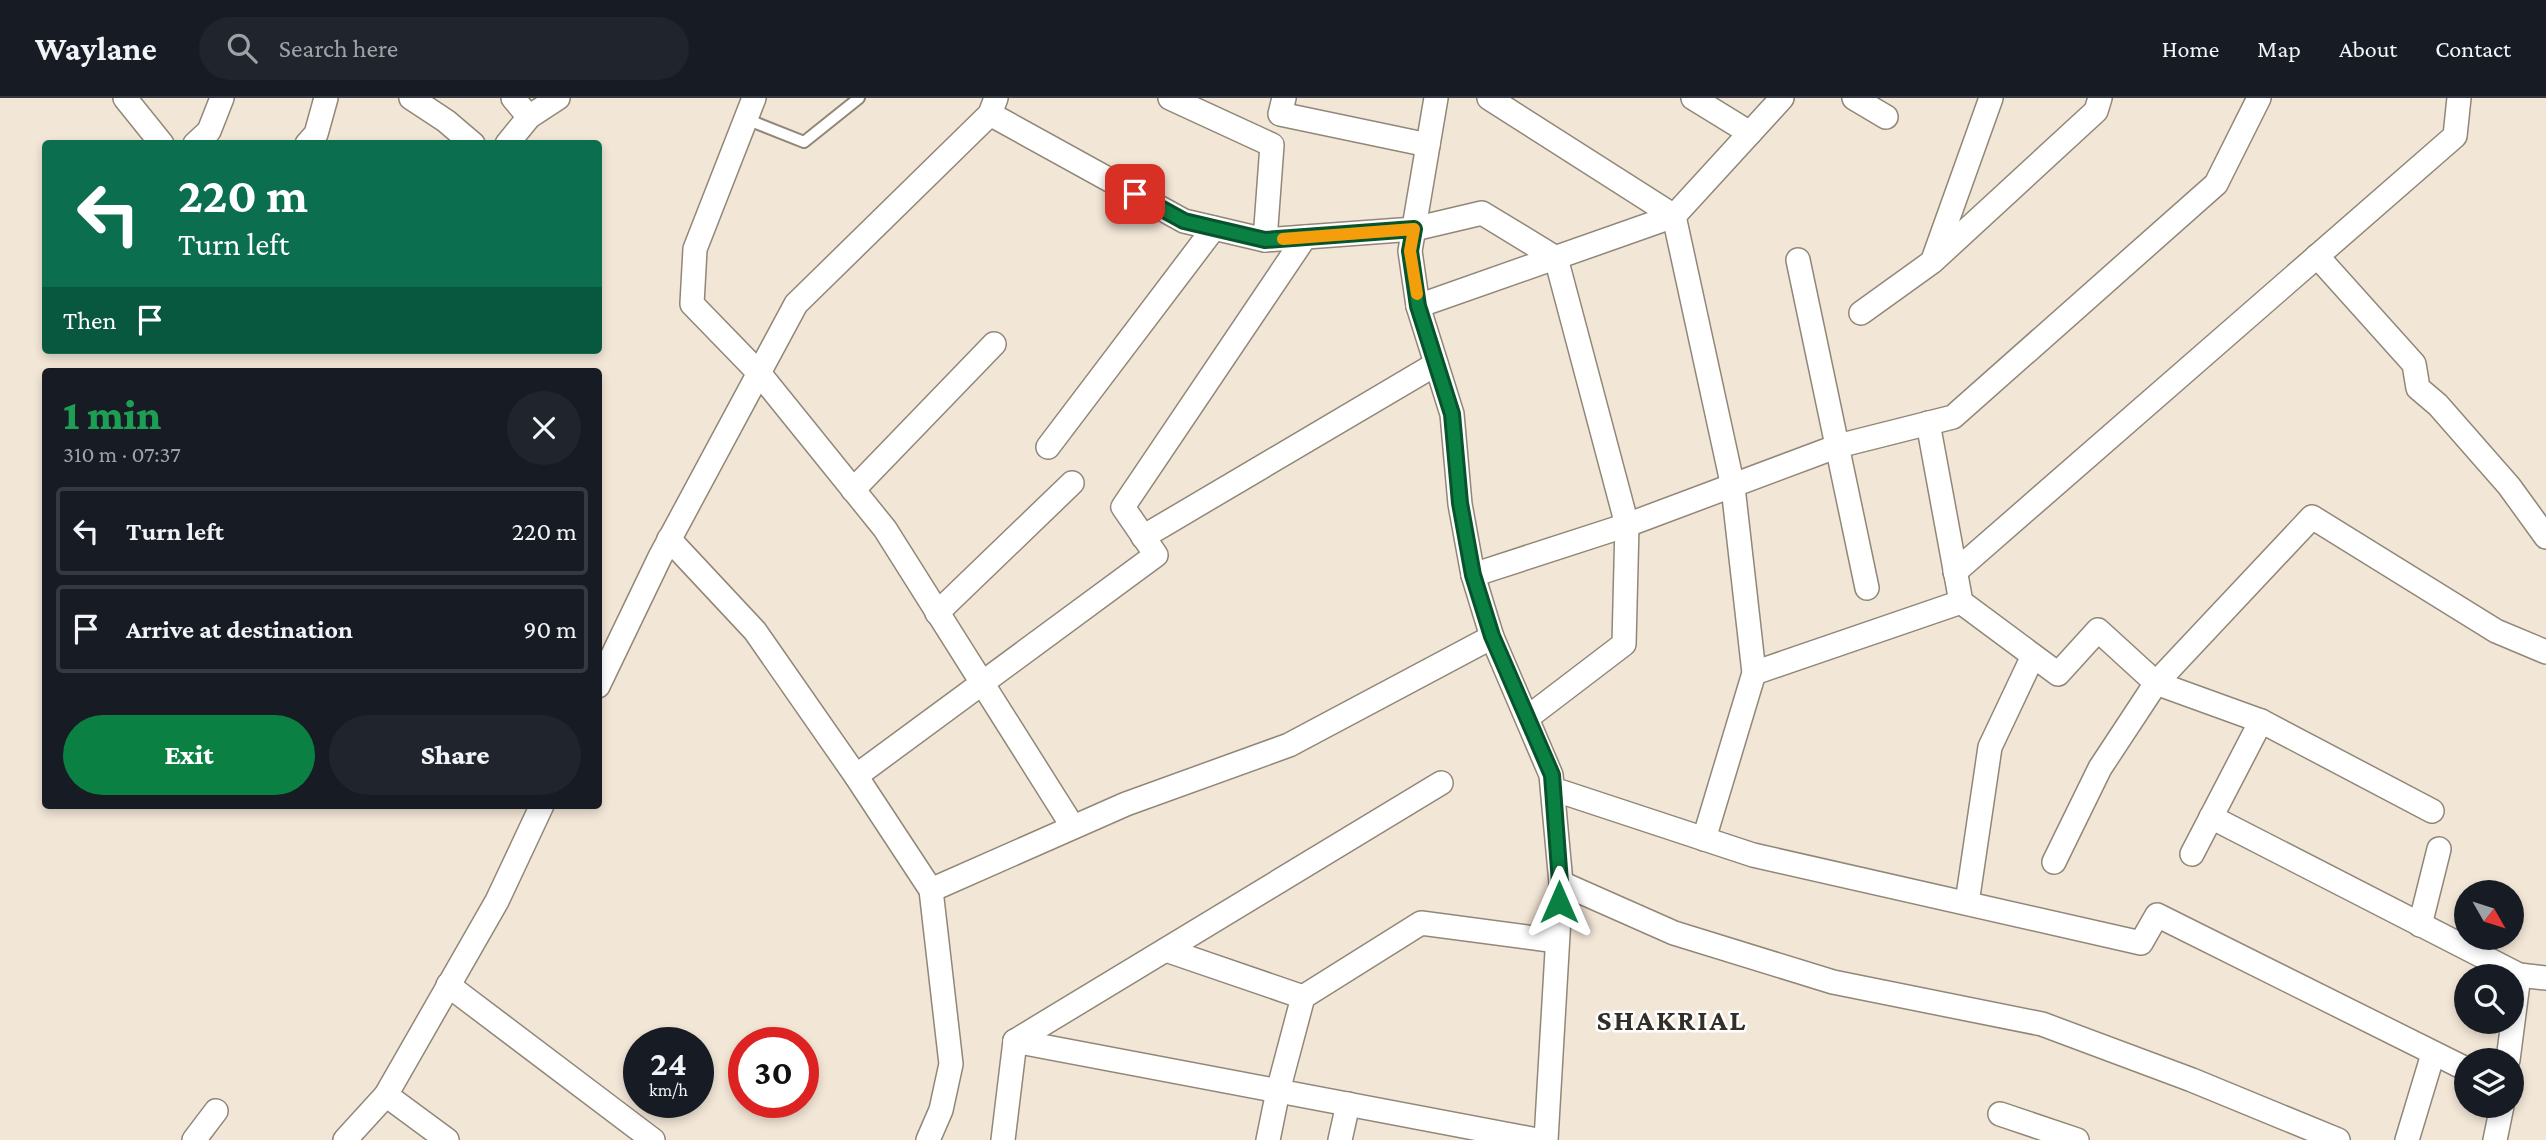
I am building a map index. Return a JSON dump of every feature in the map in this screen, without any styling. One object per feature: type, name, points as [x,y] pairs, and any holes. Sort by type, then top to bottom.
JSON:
[{"type":"street","points":[[125,98],[159,140]]},
{"type":"street","points":[[199,140],[209,131],[222,98]]},
{"type":"street","points":[[311,140],[316,134],[326,98]]},
{"type":"street","points":[[411,98],[446,121],[468,140]]},
{"type":"street","points":[[513,98],[529,117]]},
{"type":"street","points":[[510,140],[529,117],[558,98]]},
{"type":"street","points":[[1170,98],[1272,145],[1265,240]]},
{"type":"street","points":[[1284,98],[1280,114],[1428,145]]},
{"type":"street","points":[[1436,98],[1410,251],[1418,306],[1452,414],[1460,503],[1473,575],[1492,636],[1552,775],[1560,883],[1546,1140]]},
{"type":"street","points":[[1489,98],[1674,216],[1733,487],[1754,673],[1704,839]]},
{"type":"street","points":[[1693,98],[1749,133]]},
{"type":"street","points":[[1418,306],[1674,216],[1782,98]]},
{"type":"street","points":[[1854,98],[1886,117]]},
{"type":"street","points":[[1933,262],[1991,98]]},
{"type":"street","points":[[1861,313],[1933,262],[2096,111],[2100,98]]},
{"type":"street","points":[[1473,575],[1627,525],[1838,446],[1953,418],[2216,184],[2259,98]]},
{"type":"street","points":[[1955,572],[2455,136],[2459,98]]},
{"type":"street","points":[[602,678],[669,540],[796,304],[993,106],[1184,221],[1265,240],[1414,229],[1482,213],[1556,258],[1627,525],[1623,644],[1527,718]]},
{"type":"street","points":[[750,109],[695,249],[692,304],[759,373],[884,529],[1073,827]]},
{"type":"street","points":[[1048,447],[1214,228]]},
{"type":"street","points":[[856,776],[1156,555],[1124,507],[1305,237]]},
{"type":"street","points":[[2317,256],[2414,364],[2418,388],[2438,405],[2509,486],[2546,537]]},
{"type":"street","points":[[1798,260],[1867,588]]},
{"type":"street","points":[[853,490],[994,344]]},
{"type":"street","points":[[1143,537],[1436,364]]},
{"type":"street","points":[[1928,423],[1961,601],[2057,674],[2098,630],[2156,683],[2261,721],[2432,811]]},
{"type":"street","points":[[937,613],[1072,483]]},
{"type":"street","points":[[2054,862],[2100,768],[2156,683],[2312,517],[2496,631],[2546,652]]},
{"type":"street","points":[[669,540],[755,631],[931,890],[951,1064],[941,1110],[928,1140]]},
{"type":"street","points":[[1754,673],[1961,601]]},
{"type":"street","points":[[931,890],[1126,804],[1289,745],[1492,636]]},
{"type":"street","points":[[1967,903],[1990,747],[2034,656]]},
{"type":"street","points":[[2192,854],[2261,721]]},
{"type":"street","points":[[1014,1041],[1441,783]]},
{"type":"street","points":[[1553,789],[1753,855],[2141,943],[2157,915],[2454,1064]]},
{"type":"street","points":[[345,1140],[386,1096],[497,901],[540,809]]},
{"type":"street","points":[[2211,817],[2497,964]]},
{"type":"street","points":[[2420,925],[2439,849]]},
{"type":"street","points":[[1560,883],[1674,933],[1832,982],[2042,1024],[2192,1080],[2338,1140]]},
{"type":"street","points":[[1268,1140],[1303,997],[1422,923],[1557,941]]},
{"type":"street","points":[[1167,950],[1303,997]]},
{"type":"street","points":[[2524,976],[2546,978]]},
{"type":"street","points":[[448,985],[653,1140]]},
{"type":"street","points":[[1014,1041],[1537,1140]]},
{"type":"street","points":[[1003,1140],[1014,1041]]},
{"type":"street","points":[[2407,1140],[2433,1054]]},
{"type":"street","points":[[386,1096],[447,1140]]},
{"type":"street","points":[[1340,1140],[1348,1104]]},
{"type":"street","points":[[194,1140],[216,1111]]},
{"type":"street","points":[[2000,1114],[2077,1140]]},
{"type":"street","points":[[2495,1140],[2500,1118]]},
{"type":"lane","points":[[750,109],[804,142],[859,98]]},
{"type":"slow traffic","points":[[1283,239],[1414,229],[1410,251],[1417,294]]},
{"type":"district","name":"SHAKRIAL","points":[[1672,1019]]},
{"type":"route","points":[[1135,194],[1184,221],[1265,240],[1414,229],[1410,251],[1418,306],[1452,414],[1460,503],[1473,575],[1492,636],[1552,775],[1559,902]]}]
